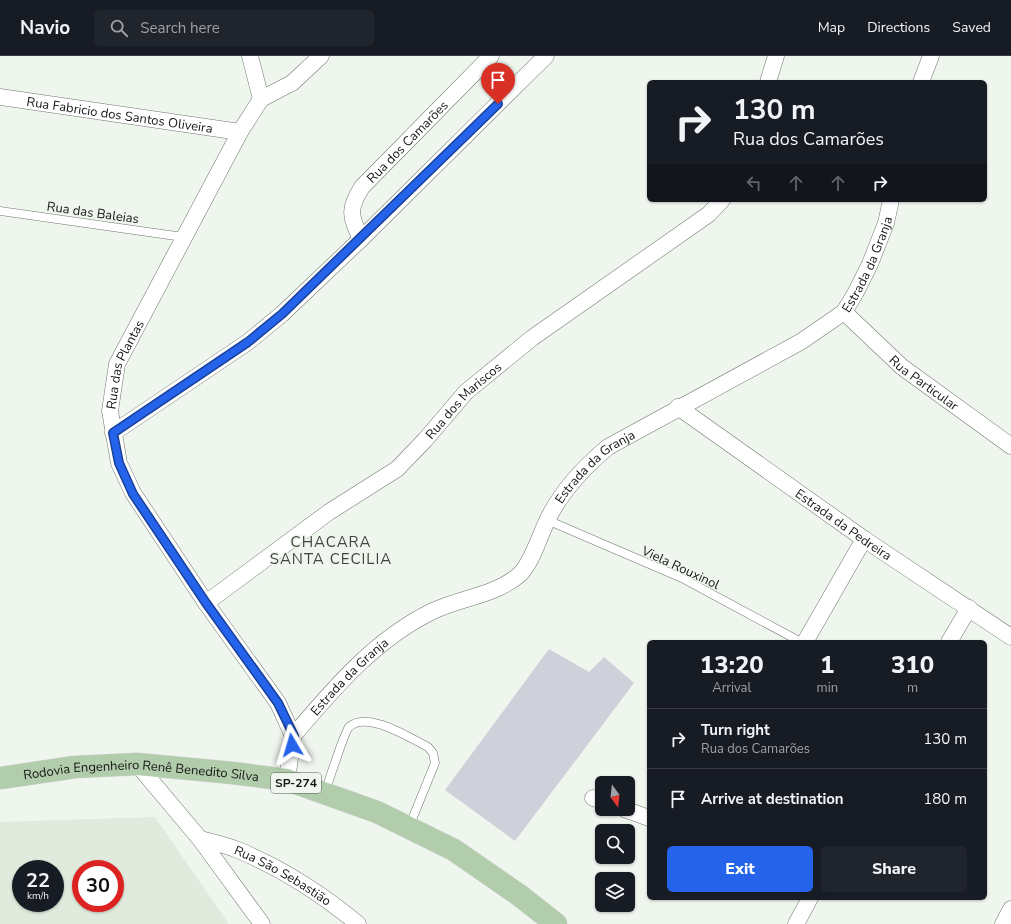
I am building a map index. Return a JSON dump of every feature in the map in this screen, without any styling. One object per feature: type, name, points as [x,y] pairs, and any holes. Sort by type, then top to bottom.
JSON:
[{"type":"main road","name":"Rodovia Engenheiro Renê Benedito Silva","points":[[0,778],[76,767],[137,764],[287,780],[377,812],[454,850],[519,895],[556,924]]},
{"type":"street","points":[[250,56],[261,99],[292,83],[321,56]]},
{"type":"street","name":"Rua dos Camarões","points":[[361,239],[352,220],[353,201],[362,187],[492,56]]},
{"type":"street","points":[[113,433],[248,342],[282,314],[361,239],[546,56]]},
{"type":"street","points":[[769,80],[776,56]]},
{"type":"street","points":[[922,80],[931,56]]},
{"type":"street","name":"Rua Fabricio dos Santos Oliveira","points":[[0,97],[240,132]]},
{"type":"street","name":"Rua das Plantas","points":[[261,99],[240,132],[117,364],[110,411],[119,463],[133,494],[206,603],[278,703],[294,736]]},
{"type":"street","name":"Rua dos Mariscos","points":[[206,603],[329,512],[397,469],[425,440],[466,392],[532,338],[710,214],[720,202]]},
{"type":"street","name":"Estrada da Granja","points":[[294,736],[348,674],[385,641],[433,612],[503,586],[520,574],[533,553],[547,520],[565,491],[585,467],[608,447],[678,407],[737,378],[802,341],[844,312],[870,264],[886,223],[891,202]]},
{"type":"street","name":"Rua Particular","points":[[844,312],[902,367],[1011,446]]},
{"type":"street","name":"Estrada da Pedreira","points":[[678,407],[864,539],[1011,637]]},
{"type":"street","points":[[806,640],[864,539]]},
{"type":"street","points":[[951,640],[969,608]]},
{"type":"street","points":[[287,780],[294,736]]},
{"type":"street","points":[[137,764],[200,839],[262,924]]},
{"type":"street","points":[[635,813],[647,817]]},
{"type":"street","name":"Rua São Sebastião","points":[[200,839],[237,850],[263,861],[294,879],[358,924]]},
{"type":"street","points":[[796,924],[809,900]]},
{"type":"street","points":[[1003,924],[1011,909]]},
{"type":"lane","name":"Rua das Baleias","points":[[0,211],[183,237]]},
{"type":"lane","name":"Viela Rouxinol","points":[[547,520],[682,578],[797,640]]},
{"type":"lane","points":[[325,793],[348,727],[358,721],[373,721],[428,746],[433,753],[435,763],[409,827]]},
{"type":"shaded area","points":[[155,817],[229,924],[0,924],[0,822]]},
{"type":"building","points":[[549,649],[589,672],[604,657],[634,683],[515,841],[445,790]]},
{"type":"district","name":"CHACARA SANTA CECILIA","points":[[331,550]]},
{"type":"route","points":[[292,745],[294,736],[278,703],[206,603],[133,494],[119,463],[113,433],[248,342],[282,314],[361,239],[498,104]]}]
